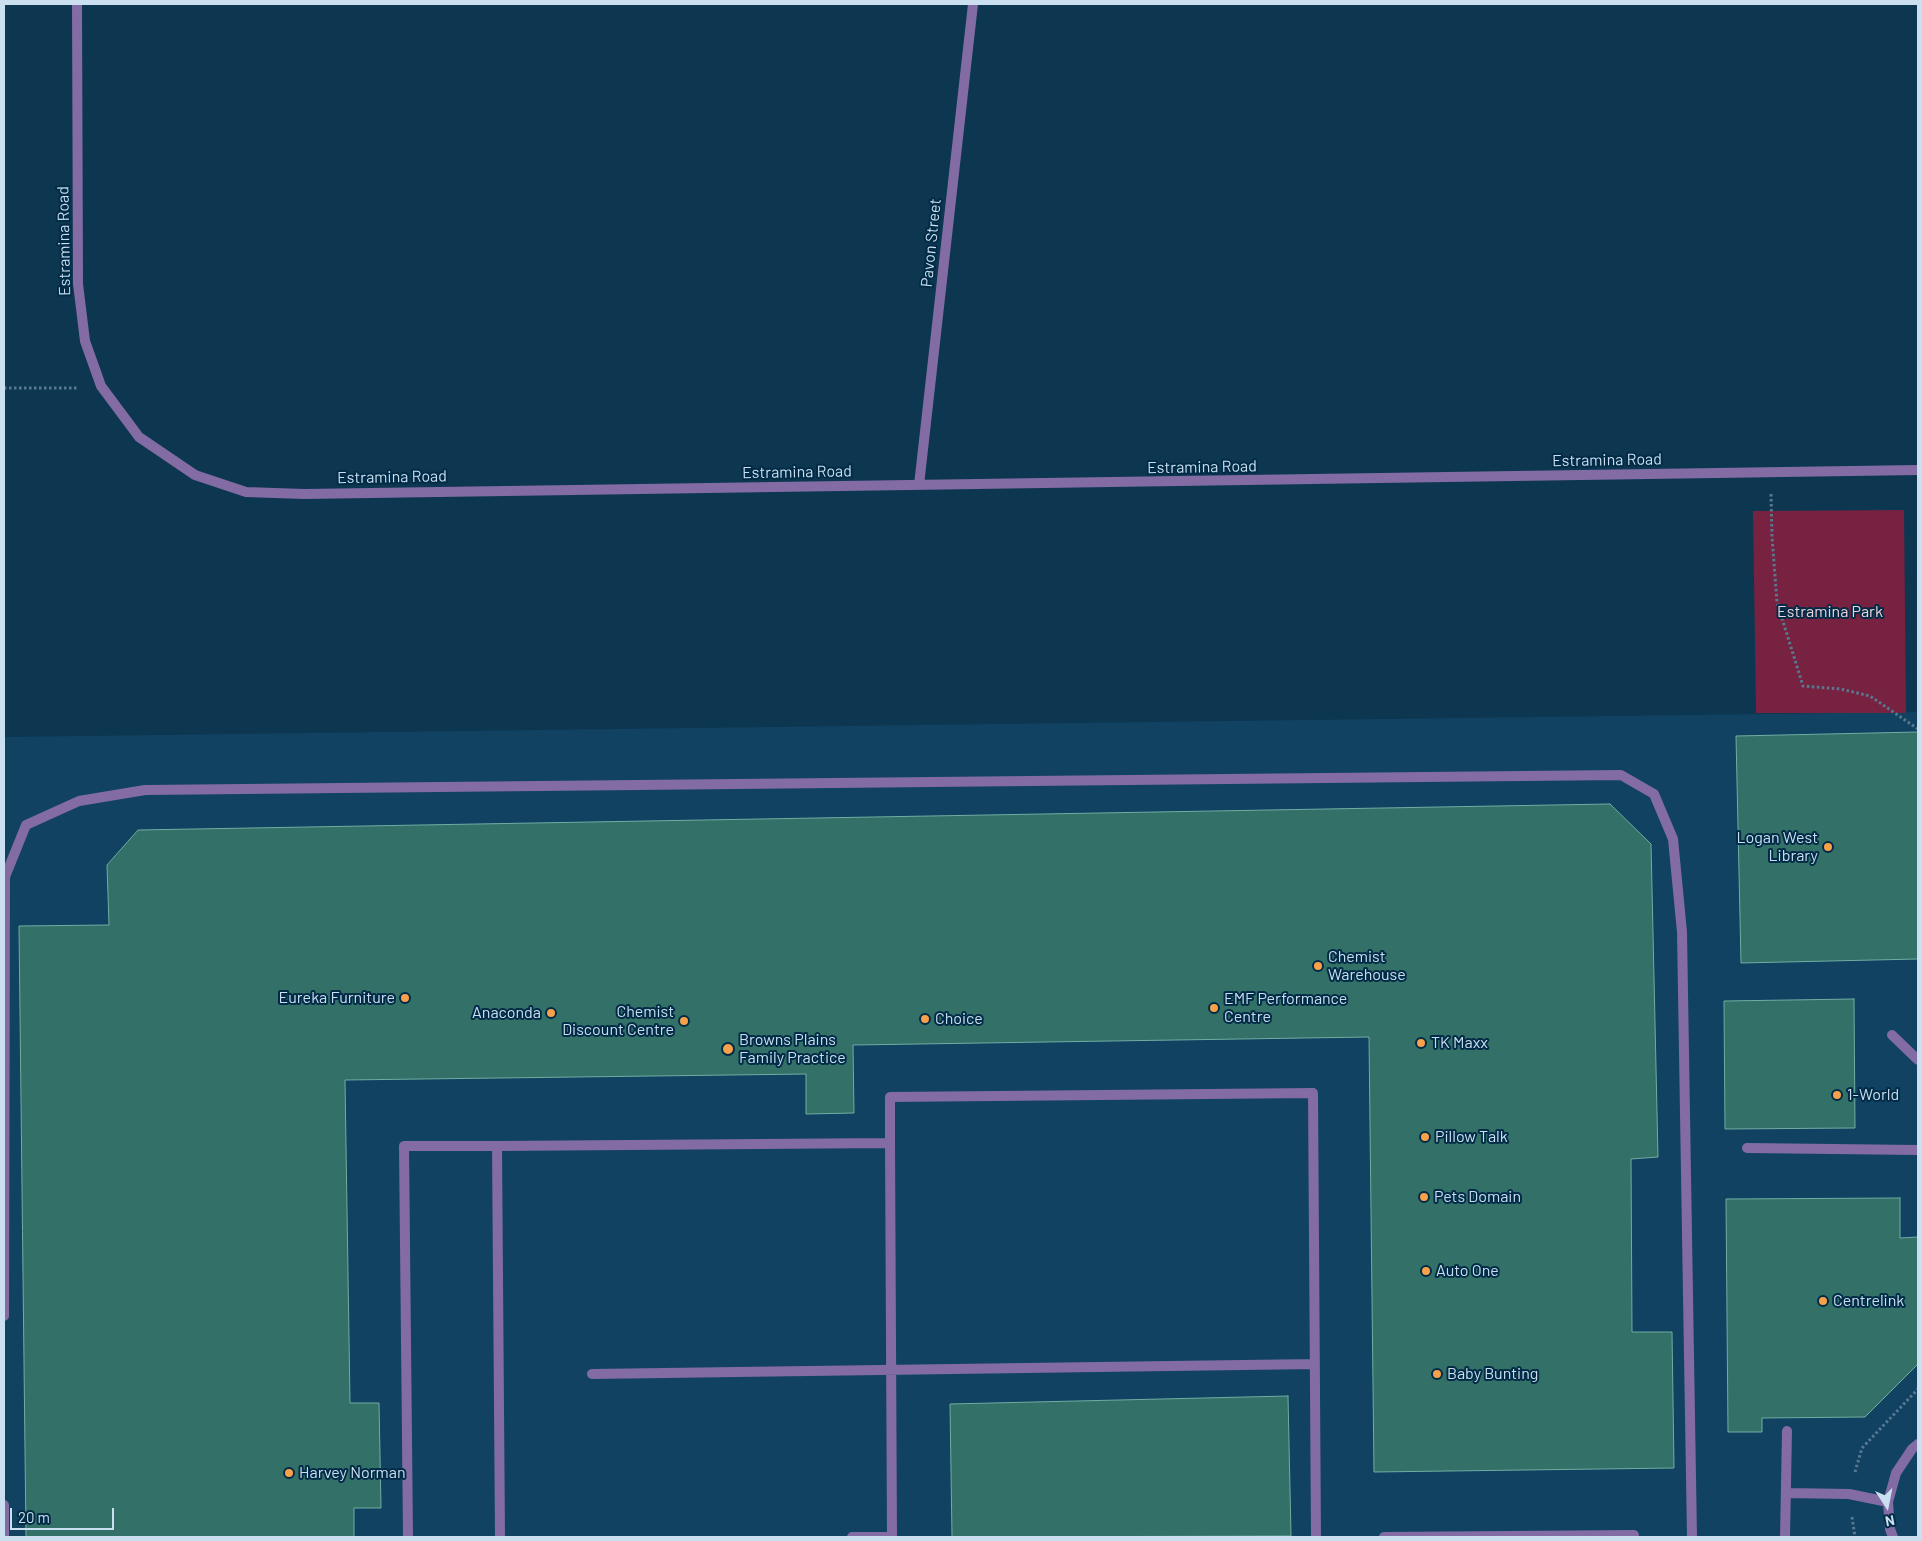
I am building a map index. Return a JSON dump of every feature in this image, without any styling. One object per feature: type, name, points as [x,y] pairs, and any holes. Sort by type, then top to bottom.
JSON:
[{"type":"street","name":"Estramina Road","points":[[77,4],[78,284],[85,341],[101,386],[138,437],[195,475],[246,492],[304,494],[1918,470]]},
{"type":"street","name":"Pavon Street","points":[[920,485],[973,4]]},
{"type":"street","points":[[4,1316],[5,877],[26,826],[79,801],[145,790],[1621,775],[1654,794],[1673,839],[1682,922],[1692,1537]]},
{"type":"street","points":[[1892,1035],[1918,1060]]},
{"type":"street","points":[[852,1537],[892,1537],[890,1097],[1312,1093],[1316,1537]]},
{"type":"street","points":[[408,1537],[404,1146],[890,1143]]},
{"type":"street","points":[[497,1146],[500,1537]]},
{"type":"street","points":[[1748,1148],[1918,1150]]},
{"type":"street","points":[[592,1374],[1315,1364]]},
{"type":"street","points":[[1785,1537],[1787,1431]]},
{"type":"street","points":[[1893,1537],[1890,1528],[1888,1502],[1896,1474],[1912,1449],[1918,1444]]},
{"type":"street","points":[[1786,1493],[1848,1494],[1888,1502]]},
{"type":"street","points":[[4,1505],[4,1537]]},
{"type":"street","points":[[1384,1537],[1634,1535]]},
{"type":"path","points":[[4,388],[61,389],[101,386]]},
{"type":"path","points":[[1771,472],[1772,537],[1777,602],[1803,686],[1841,689],[1870,696],[1918,729]]},
{"type":"path","points":[[1855,1537],[1848,1494],[1862,1448],[1918,1389]]},
{"type":"shaded area","points":[[1918,712],[1918,1537],[4,1537],[4,737]]},
{"type":"green space","name":"Estramina Park","points":[[1904,510],[1906,713],[1756,713],[1753,511]]},
{"type":"building","name":"Logan West Library","points":[[1918,732],[1918,959],[1741,963],[1736,736]]},
{"type":"building","points":[[1610,804],[1651,844],[1658,1157],[1631,1159],[1632,1332],[1672,1332],[1674,1468],[1374,1472],[1369,1037],[853,1045],[854,1113],[806,1114],[806,1074],[345,1080],[350,1403],[379,1403],[381,1508],[354,1508],[354,1537],[26,1537],[19,926],[109,925],[107,865],[138,830]]},
{"type":"building","points":[[1854,999],[1855,1128],[1725,1129],[1724,1001]]},
{"type":"building","name":"Centrelink","points":[[1900,1198],[1900,1238],[1918,1237],[1918,1364],[1865,1417],[1762,1418],[1762,1432],[1728,1432],[1726,1199]]},
{"type":"building","points":[[1288,1396],[1291,1536],[952,1537],[950,1404]]},
{"type":"place","name":"Logan West Library","points":[[1828,847]]},
{"type":"place","name":"Chemist Warehouse","points":[[1318,966]]},
{"type":"place","name":"Eureka Furniture","points":[[405,998]]},
{"type":"place","name":"EMF Performance Centre","points":[[1214,1008]]},
{"type":"place","name":"Anaconda","points":[[551,1013]]},
{"type":"place","name":"Choice","points":[[925,1019]]},
{"type":"place","name":"Chemist Discount Centre","points":[[684,1021]]},
{"type":"place","name":"TK Maxx","points":[[1421,1043]]},
{"type":"place","name":"Browns Plains Family Practice","points":[[728,1049]]},
{"type":"place","name":"1-World","points":[[1837,1095]]},
{"type":"place","name":"Pillow Talk","points":[[1425,1137]]},
{"type":"place","name":"Pets Domain","points":[[1424,1197]]},
{"type":"place","name":"Auto One","points":[[1426,1271]]},
{"type":"place","name":"Centrelink","points":[[1823,1301]]},
{"type":"place","name":"Baby Bunting","points":[[1437,1374]]},
{"type":"place","name":"Harvey Norman","points":[[289,1473]]}]
